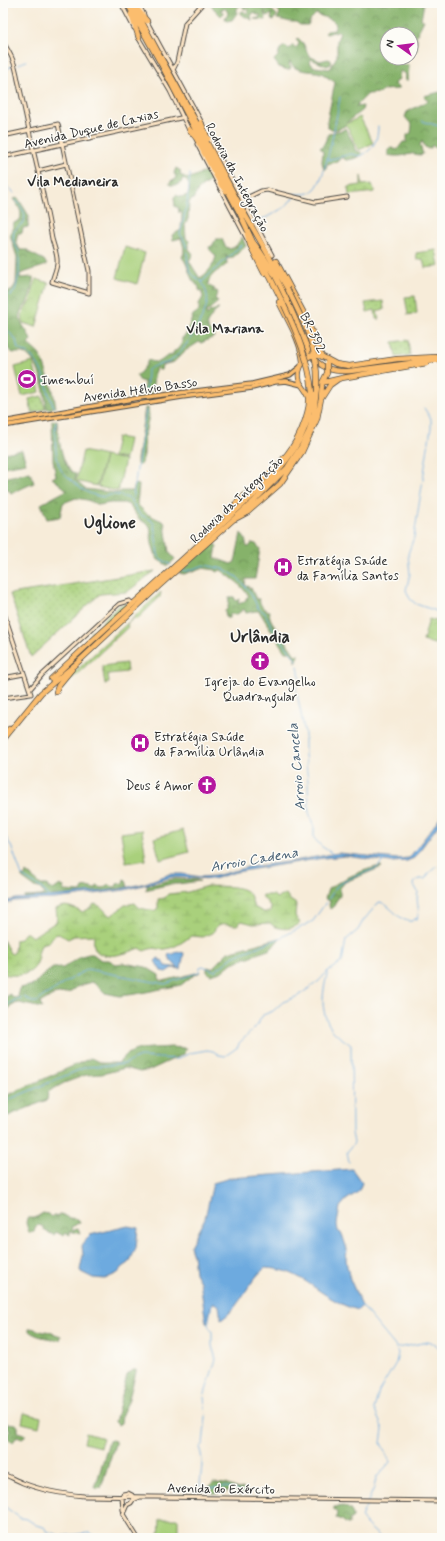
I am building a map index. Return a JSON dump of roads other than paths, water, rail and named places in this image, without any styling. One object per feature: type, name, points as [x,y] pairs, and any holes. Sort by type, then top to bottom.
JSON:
[{"type":"highway","points":[[127,3],[139,38]]},
{"type":"highway","name":"Rodovia da Integração","points":[[127,3],[162,63]]},
{"type":"highway","points":[[132,3],[147,21]]},
{"type":"highway","name":"Rodovia da Integração","points":[[4,737],[43,688],[93,640],[133,603],[231,520],[287,468],[309,431],[313,420],[317,388],[317,367],[314,349],[302,317],[287,288],[233,196],[162,63],[132,3]]},
{"type":"highway","points":[[202,122],[233,196]]},
{"type":"highway","points":[[189,129],[196,138],[221,185],[233,196]]},
{"type":"highway","name":"Rodovia da Integração","points":[[4,737],[41,693],[77,663],[157,584],[270,480],[292,452],[306,430],[309,419],[312,392],[311,374],[307,359],[284,305],[251,244],[233,196]]},
{"type":"highway","points":[[231,520],[242,516],[253,508],[280,484],[291,469],[312,433],[319,412],[322,383],[327,373],[304,312],[272,255],[259,240]]},
{"type":"highway","points":[[224,521],[233,506],[284,459],[304,424],[309,405],[308,395],[299,376],[302,365],[302,356],[294,334],[251,244]]},
{"type":"highway","name":"BR-392","points":[[251,244],[266,260],[281,289],[310,354],[314,360],[325,368],[335,371],[350,371],[442,358]]},
{"type":"highway","points":[[302,365],[310,356],[314,354],[323,359]]},
{"type":"highway","points":[[302,385],[312,386],[342,378],[416,366],[442,358]]},
{"type":"highway","name":"BR-392","points":[[323,359],[339,365],[349,366],[396,359],[442,358]]},
{"type":"highway","points":[[321,399],[330,385],[342,378]]},
{"type":"highway","points":[[93,640],[97,644]]},
{"type":"highway","points":[[56,692],[58,686],[77,663]]},
{"type":"main road","name":"Avenida Hélvio Basso","points":[[3,422],[140,398],[252,384],[290,375],[302,365]]},
{"type":"main road","points":[[290,375],[293,377],[290,382]]},
{"type":"main road","name":"Avenida Hélvio Basso","points":[[3,426],[182,397],[252,388],[275,382],[290,382],[302,385]]},
{"type":"main road","points":[[140,398],[143,401],[141,404]]},
{"type":"main road","points":[[90,406],[88,409],[90,412]]},
{"type":"street","points":[[121,3],[251,244]]},
{"type":"street","points":[[138,3],[272,255]]},
{"type":"street","points":[[173,70],[177,62],[185,23],[203,3]]},
{"type":"street","points":[[3,42],[15,62],[29,130],[34,151],[57,263],[52,282],[89,293],[89,271],[58,124],[29,130],[3,136]]},
{"type":"street","points":[[161,76],[161,72],[164,69],[170,68],[173,70]]},
{"type":"street","points":[[183,118],[191,110],[190,102]]},
{"type":"street","name":"Avenida Duque de Caxias","points":[[3,158],[183,118]]},
{"type":"street","points":[[38,171],[66,164]]},
{"type":"street","points":[[242,200],[267,190],[315,202],[347,198]]},
{"type":"street","points":[[30,689],[42,675],[118,604],[129,601],[133,603]]},
{"type":"street","points":[[3,610],[31,694],[3,698]]},
{"type":"street","points":[[3,678],[24,674]]},
{"type":"street","points":[[3,1474],[22,1483],[58,1494],[114,1496],[123,1501],[131,1503],[133,1498],[130,1493],[126,1492],[123,1494],[123,1501],[123,1514],[138,1538]]},
{"type":"street","name":"Avenida do Exército","points":[[133,1498],[442,1501]]},
{"type":"water","name":"Arroio Cadena","points":[[442,814],[442,820],[414,858],[407,861],[391,862],[346,856],[323,858],[236,872],[213,879],[172,877],[125,890],[55,899],[14,901],[3,905],[4,902],[16,899],[121,889],[145,883],[170,874],[201,877],[215,876],[248,867],[288,862],[338,853],[397,859],[409,858]]},
{"type":"water","points":[[177,951],[184,953],[181,969],[172,968],[166,972],[161,971],[155,961],[158,958],[160,959],[159,961],[162,960],[166,966],[179,968],[168,957],[169,954],[174,954]]},
{"type":"water","points":[[352,1169],[362,1183],[358,1192],[346,1200],[340,1207],[337,1224],[338,1231],[342,1234],[347,1249],[346,1259],[350,1279],[362,1306],[358,1310],[345,1306],[328,1297],[296,1276],[277,1269],[265,1268],[253,1280],[234,1308],[221,1320],[219,1306],[213,1303],[207,1324],[200,1282],[195,1273],[193,1255],[190,1246],[205,1218],[213,1183],[230,1178]]},
{"type":"water","points":[[128,1226],[138,1228],[136,1248],[129,1263],[118,1273],[105,1279],[93,1278],[81,1272],[80,1270],[83,1255],[82,1246],[90,1235]]},
{"type":"waterway","points":[[19,64],[26,61]]},
{"type":"waterway","points":[[3,71],[12,66]]},
{"type":"waterway","points":[[294,195],[310,192],[315,189],[319,183],[327,160],[340,97]]},
{"type":"waterway","points":[[422,121],[442,127]]},
{"type":"waterway","points":[[328,160],[351,154],[361,156],[374,144],[378,126]]},
{"type":"waterway","points":[[146,392],[147,371],[154,366],[169,362],[175,357],[195,332],[205,311],[207,302],[207,295],[203,284],[192,274],[190,270],[185,243],[180,234],[187,204],[190,174]]},
{"type":"waterway","name":"Arroio Cancela","points":[[3,183],[14,193]]},
{"type":"waterway","points":[[260,221],[285,207],[293,198]]},
{"type":"waterway","name":"Arroio Cancela","points":[[16,200],[25,216],[22,223],[14,231],[13,240],[19,252],[19,274],[15,291],[7,299],[7,317],[4,326],[16,340],[18,349],[29,354],[40,368],[54,407]]},
{"type":"waterway","points":[[202,282],[242,244]]},
{"type":"waterway","points":[[424,408],[431,419],[431,428],[414,537],[408,554],[410,574],[406,590],[410,599],[416,604],[442,613]]},
{"type":"waterway","points":[[132,502],[146,410]]},
{"type":"waterway","name":"Arroio Cancela","points":[[56,421],[56,453],[62,471],[78,486],[90,493],[105,497],[117,495],[130,499],[139,514],[151,520],[154,524],[158,555],[161,559],[171,565]]},
{"type":"waterway","name":"Arroio Cancela","points":[[182,570],[187,571],[204,565],[224,569],[237,577],[251,593],[258,608],[265,613],[272,627],[297,661]]},
{"type":"waterway","name":"Arroio Cancela","points":[[298,666],[300,678],[296,688],[305,734],[309,812],[314,828],[314,838],[321,846],[333,854]]},
{"type":"waterway","points":[[3,818],[5,836],[11,846],[22,876],[41,888],[50,897]]},
{"type":"waterway","points":[[3,1007],[17,999],[24,997],[32,1002],[37,1002],[87,969],[165,984],[199,972],[200,967],[203,966],[215,971],[234,956],[280,938],[313,921],[338,885],[351,878],[377,868],[384,860]]},
{"type":"waterway","points":[[3,1102],[86,1067],[124,1064],[140,1057],[178,1059],[190,1053],[207,1050],[225,1056],[238,1047],[239,1043],[254,1029],[263,1015],[273,1011],[283,1002],[298,996],[319,981],[328,971],[342,962],[346,940],[358,930],[363,921],[378,903],[380,902],[384,904],[403,919],[408,921],[417,919],[418,892],[414,885],[415,881],[425,879],[436,867],[442,868]]},
{"type":"waterway","points":[[328,972],[323,995],[326,1018],[334,1032],[351,1045],[352,1133],[354,1143],[347,1152],[349,1162]]},
{"type":"waterway","points":[[212,1304],[208,1325],[212,1332],[212,1346],[216,1359],[204,1397],[206,1417],[203,1444],[199,1447],[202,1458],[200,1488],[226,1487],[243,1492]]},
{"type":"waterway","points":[[361,1305],[395,1346],[398,1353],[396,1363],[379,1391],[374,1409],[383,1429],[381,1443],[390,1462],[376,1478],[374,1488],[361,1517],[366,1524],[381,1538]]},
{"type":"waterway","points":[[397,1348],[428,1342],[436,1345],[442,1351]]},
{"type":"waterway","points":[[3,1497],[4,1506],[20,1518],[27,1519],[36,1525],[44,1527],[47,1531],[61,1536]]},
{"type":"waterway","points":[[45,1538],[89,1533],[102,1538]]},
{"type":"place","name":"Imembuí","points":[[27,379]]},
{"type":"place","name":"Estratégia Saúde da Família Santos","points":[[283,567]]},
{"type":"place","name":"Igreja do Evangelho Quadrangular","points":[[260,661]]},
{"type":"place","name":"Estratégia Saúde da Família Urlândia","points":[[140,743]]},
{"type":"place","name":"Deus é Amor","points":[[207,785]]},
{"type":"district","name":"Vila Medianeira","points":[[73,181]]},
{"type":"district","name":"Vila Mariana","points":[[225,328]]},
{"type":"district","name":"Uglione","points":[[110,522]]},
{"type":"district","name":"Urlândia","points":[[260,636]]}]
